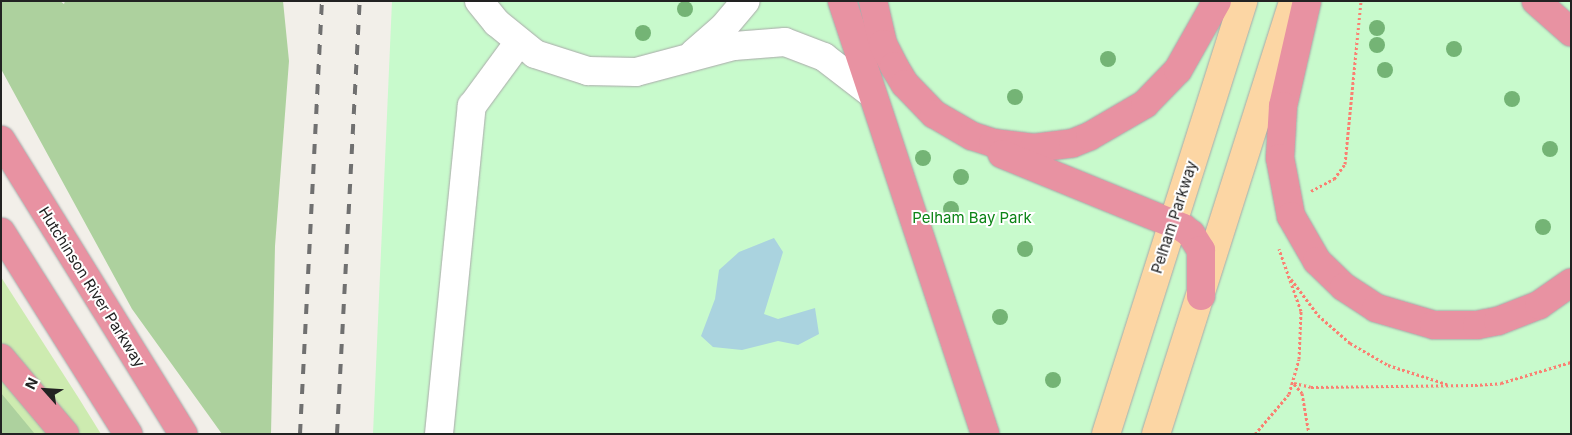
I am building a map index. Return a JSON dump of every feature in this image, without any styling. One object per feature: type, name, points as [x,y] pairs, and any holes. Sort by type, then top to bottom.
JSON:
[{"type":"highway","points":[[842,1],[984,434]]},
{"type":"highway","points":[[873,1],[883,44],[894,66],[918,99],[952,126],[992,150],[1173,223],[1191,234],[1201,250],[1201,296]]},
{"type":"highway","points":[[952,126],[993,143],[1034,148],[1073,143],[1096,133],[1128,116],[1164,87],[1191,51],[1217,1]]},
{"type":"highway","points":[[1307,1],[1280,133],[1286,201],[1302,239],[1332,276],[1376,308],[1415,322],[1456,327],[1498,321],[1539,305],[1571,283]]},
{"type":"highway","points":[[1536,1],[1571,32]]},
{"type":"highway","name":"Hutchinson River Parkway","points":[[1,140],[183,434]]},
{"type":"highway","points":[[1,232],[128,434]]},
{"type":"highway","points":[[1,358],[65,434]]},
{"type":"main road","name":"Pelham Parkway","points":[[1106,434],[1243,1]]},
{"type":"main road","points":[[1156,434],[1293,1]]},
{"type":"main road","points":[[1163,434],[1174,378]]},
{"type":"lane","points":[[479,1],[497,23],[535,54],[588,71],[636,72],[693,55],[752,43],[798,44],[824,57],[872,94]]},
{"type":"lane","points":[[693,55],[723,28],[746,1]]},
{"type":"lane","points":[[439,434],[472,106],[519,42]]},
{"type":"path","points":[[1286,201],[1334,179],[1344,164],[1361,1]]},
{"type":"path","points":[[1255,434],[1294,383],[1301,311],[1277,242]]},
{"type":"path","points":[[1289,276],[1318,315],[1350,343],[1388,365],[1450,385]]},
{"type":"path","points":[[1294,383],[1311,387],[1501,383],[1571,362]]},
{"type":"path","points":[[1294,383],[1302,394],[1309,434]]},
{"type":"green space","points":[[1,1],[60,1],[64,4],[65,1],[283,1],[289,61],[275,246],[271,434],[222,434],[132,309],[1,69]]},
{"type":"green space","name":"Pelham Bay Park","points":[[392,1],[1571,1],[1571,434],[373,434]]},
{"type":"green space","points":[[1,277],[101,434],[74,434],[1,346]]},
{"type":"green space","points":[[1,373],[54,434],[1,434]]},
{"type":"green space","points":[[1,393],[35,434],[1,434]]},
{"type":"water","points":[[774,238],[783,252],[764,314],[778,319],[815,308],[819,334],[798,345],[778,341],[742,350],[713,347],[701,336],[715,299],[719,270],[739,252]]},
{"type":"railway","points":[[300,434],[322,1]]},
{"type":"railway","points":[[337,434],[360,1]]}]
